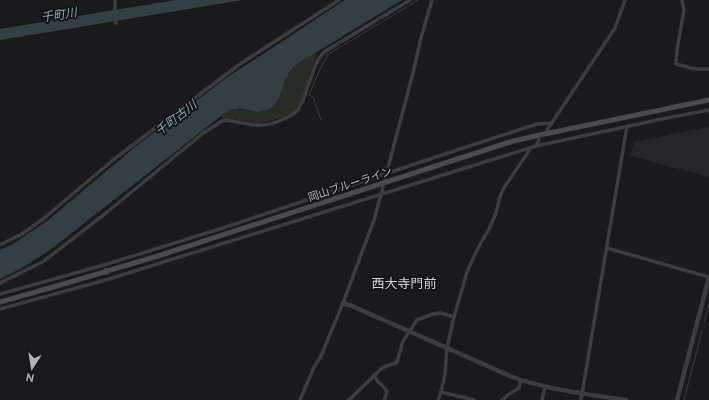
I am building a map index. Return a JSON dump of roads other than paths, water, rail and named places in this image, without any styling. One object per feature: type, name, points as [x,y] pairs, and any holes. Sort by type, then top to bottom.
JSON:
[{"type":"main road","name":"岡山ブルーライン","points":[[0,302],[161,255],[510,142],[709,100]]},
{"type":"street","points":[[115,0],[116,24]]},
{"type":"street","points":[[0,245],[22,234],[43,219],[114,160],[240,64],[339,0]]},
{"type":"street","points":[[0,283],[44,261],[106,213],[202,134],[222,121],[227,120],[253,125],[265,125],[277,122],[290,116],[298,110],[318,60],[324,52],[410,0]]},
{"type":"street","points":[[385,179],[432,0]]},
{"type":"street","points":[[547,130],[615,28],[625,0]]},
{"type":"street","points":[[682,0],[684,10],[676,50],[676,64],[694,69],[709,69]]},
{"type":"street","points":[[0,309],[536,146],[709,110]]},
{"type":"street","points":[[0,294],[104,267],[226,228],[537,124],[552,123]]},
{"type":"street","points":[[581,400],[627,126]]},
{"type":"street","points":[[536,146],[539,139]]},
{"type":"street","points":[[438,400],[445,374],[447,348],[454,317],[467,272],[489,229],[504,189],[529,151],[529,148]]},
{"type":"street","points":[[300,400],[314,367],[321,356],[343,303],[374,220],[383,187]]},
{"type":"street","points":[[607,248],[709,277],[677,400]]},
{"type":"street","points":[[343,303],[521,380],[545,387],[626,400]]},
{"type":"street","points":[[348,400],[382,368],[386,365],[397,362],[403,342],[417,320],[440,313],[454,317]]},
{"type":"street","points":[[374,376],[378,382],[384,386],[387,392],[384,400]]},
{"type":"street","points":[[502,400],[519,388],[521,380]]},
{"type":"street","points":[[542,400],[545,387]]},
{"type":"street","points":[[441,392],[474,400]]},
{"type":"water","points":[[176,0],[243,0],[0,40],[0,29]]},
{"type":"water","name":"千町古川","points":[[345,0],[402,0],[294,66],[287,78],[286,77],[280,96],[271,108],[265,111],[257,112],[239,108],[230,109],[50,250],[22,268],[0,279],[0,250],[13,244],[47,221],[135,147],[225,79]]},
{"type":"waterway","points":[[328,55],[418,0]]},
{"type":"waterway","points":[[321,120],[313,97],[309,95],[320,69],[328,55],[327,53]]},
{"type":"waterway","points":[[704,323],[709,304]]},
{"type":"waterway","points":[[684,400],[702,331]]},
{"type":"tunnel","points":[[105,268],[108,275]]},
{"type":"district","name":"西大寺門前","points":[[404,283]]},
{"type":"water label","name":"千町川","points":[[59,15]]}]
